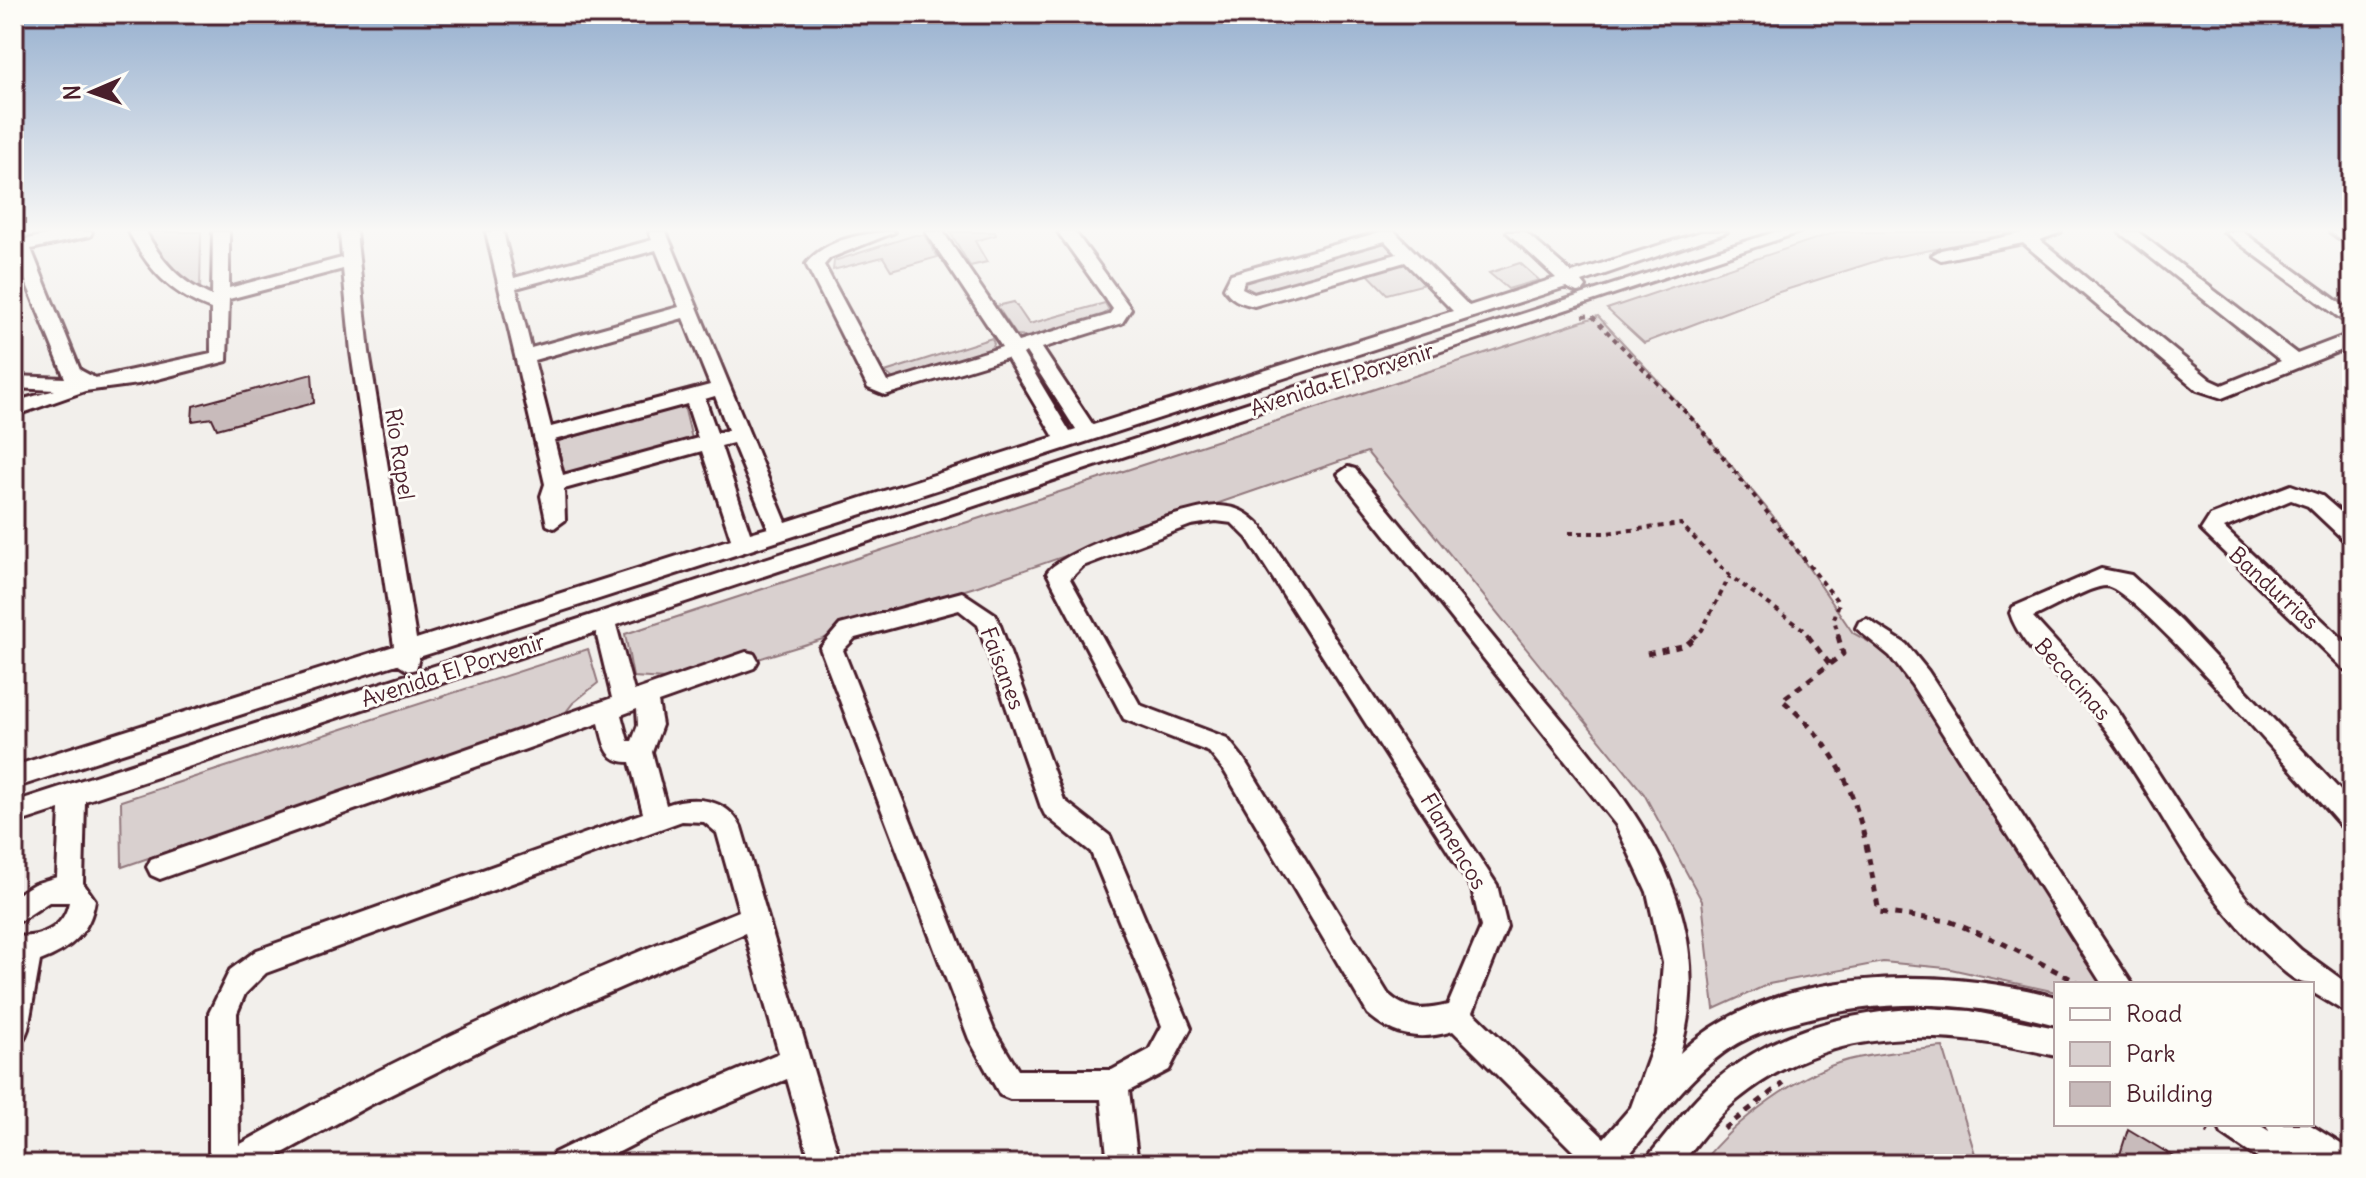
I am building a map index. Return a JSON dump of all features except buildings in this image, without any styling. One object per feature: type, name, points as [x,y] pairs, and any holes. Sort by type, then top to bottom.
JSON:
[{"type":"street","points":[[35,287],[72,374],[92,385]]},
{"type":"street","points":[[179,287],[190,296],[222,295],[243,287]]},
{"type":"street","points":[[14,409],[92,385],[138,378],[220,357],[222,287]]},
{"type":"street","name":"Río Rapel","points":[[353,287],[360,352],[413,683]]},
{"type":"street","points":[[508,287],[555,484],[551,496],[554,520]]},
{"type":"street","points":[[679,287],[780,532]]},
{"type":"street","points":[[826,287],[875,384],[885,389],[1112,322],[1121,314],[1120,302],[1108,287]]},
{"type":"street","points":[[974,287],[1020,351],[1089,434]]},
{"type":"street","points":[[1233,287],[1240,297],[1254,300],[1300,287]]},
{"type":"street","points":[[1440,287],[1466,313]]},
{"type":"street","name":"Avenida El Porvenir","points":[[14,777],[1547,287]]},
{"type":"street","points":[[1573,287],[1586,307]]},
{"type":"street","name":"Avenida El Porvenir","points":[[14,813],[892,526],[1641,287]]},
{"type":"street","points":[[2086,287],[2204,385],[2222,392],[2352,339]]},
{"type":"street","points":[[2198,287],[2295,362]]},
{"type":"street","points":[[2306,287],[2352,321]]},
{"type":"street","points":[[525,356],[689,310]]},
{"type":"street","points":[[1020,351],[1066,441]]},
{"type":"street","points":[[14,382],[92,385]]},
{"type":"street","points":[[545,436],[721,388]]},
{"type":"street","points":[[694,395],[743,544]]},
{"type":"street","points":[[555,484],[740,434]]},
{"type":"street","points":[[1348,474],[1625,817],[1649,858],[1666,901],[1676,950],[1678,998],[1665,1067],[1643,1113]]},
{"type":"street","name":"Bandurrias","points":[[2352,534],[2315,501],[2291,492],[2217,521],[2212,530],[2352,662]]},
{"type":"street","points":[[880,500],[892,526]]},
{"type":"street","name":"Flamencos","points":[[1216,513],[1238,516],[1254,532],[1484,885],[1494,927],[1457,1016],[1415,1025],[1393,1020],[1378,1004],[1234,765],[1218,745],[1152,723],[1132,712],[1121,698],[1059,579],[1058,573],[1064,566],[1188,518],[1216,513]]},
{"type":"street","name":"Becacinas","points":[[2352,820],[2173,627],[2123,581],[2101,577],[2021,613],[2025,626],[2107,714],[2205,868],[2233,902],[2289,958],[2352,1003]]},
{"type":"street","name":"Faisanes","points":[[962,601],[987,620],[1054,807],[1101,844],[1177,1028],[1159,1060],[1114,1084],[1010,1085],[983,1039],[831,648],[848,631],[962,601]]},
{"type":"street","points":[[604,621],[626,703],[617,747],[622,752],[639,751],[651,735],[653,726],[626,703]]},
{"type":"street","points":[[1867,628],[1898,650],[1920,678],[2117,982]]},
{"type":"street","points":[[160,867],[746,661]]},
{"type":"street","points":[[639,751],[657,819]]},
{"type":"street","points":[[14,1029],[21,950],[55,941],[77,921],[82,900],[70,888],[73,793]]},
{"type":"street","points":[[224,1164],[223,1013],[229,992],[240,976],[257,963],[682,810],[702,809],[718,814],[728,827],[826,1164]]},
{"type":"street","points":[[21,904],[70,888]]},
{"type":"street","points":[[234,1164],[343,1104],[549,1001],[754,917]]},
{"type":"street","points":[[1457,1016],[1605,1162],[1643,1113],[1708,1048],[1764,1017],[1845,994],[1902,987],[2001,996],[2054,1010]]},
{"type":"street","points":[[1673,1021],[1688,1042],[1708,1048]]},
{"type":"street","points":[[1662,1164],[1708,1108],[1741,1078],[1780,1053],[1823,1035],[1897,1021],[1936,1022],[1977,1024],[2054,1042]]},
{"type":"street","points":[[565,1164],[636,1128],[795,1061]]},
{"type":"street","points":[[1114,1084],[1123,1164]]},
{"type":"street","points":[[2235,1126],[2292,1164]]},
{"type":"street","points":[[2284,1126],[2346,1164]]},
{"type":"path","points":[[1586,307],[1656,377],[1729,463],[1815,577],[1839,603],[1834,619],[1843,654],[1782,700],[1810,724],[1833,751],[1871,867],[1879,912],[1949,921],[2004,944],[2077,982]]},
{"type":"path","points":[[1569,533],[1606,533],[1681,524],[1730,576],[1803,629],[1831,666]]},
{"type":"path","points":[[1647,654],[1686,645],[1702,630],[1730,576]]},
{"type":"path","points":[[1719,1133],[1785,1081]]},
{"type":"green space","points":[[188,287],[200,287],[200,295]]},
{"type":"green space","points":[[1241,287],[1286,287],[1259,295],[1244,293]]},
{"type":"green space","points":[[1380,287],[1414,287],[1387,294]]},
{"type":"green space","points":[[1673,287],[1795,287],[1644,343],[1607,309]]},
{"type":"green space","points":[[1014,302],[1029,324],[1105,303],[1109,310],[1102,316],[1031,337],[1017,336],[997,306]]},
{"type":"green space","points":[[1598,316],[1687,412],[1773,516],[1853,633],[1893,655],[2105,982],[2054,982],[2054,992],[1946,968],[1883,962],[1769,984],[1714,1009],[1702,901],[1644,794],[1367,452],[975,587],[848,625],[823,639],[755,660],[753,651],[666,679],[633,677],[625,634]]},
{"type":"green space","points":[[992,338],[994,344],[991,350],[901,378],[892,378],[885,372]]},
{"type":"green space","points":[[684,406],[692,439],[564,475],[558,441]]},
{"type":"green space","points":[[588,649],[598,683],[573,703],[562,717],[122,867],[121,801]]},
{"type":"green space","points":[[1943,1047],[1978,1164],[1701,1164],[1750,1115],[1815,1073],[1857,1058]]}]
